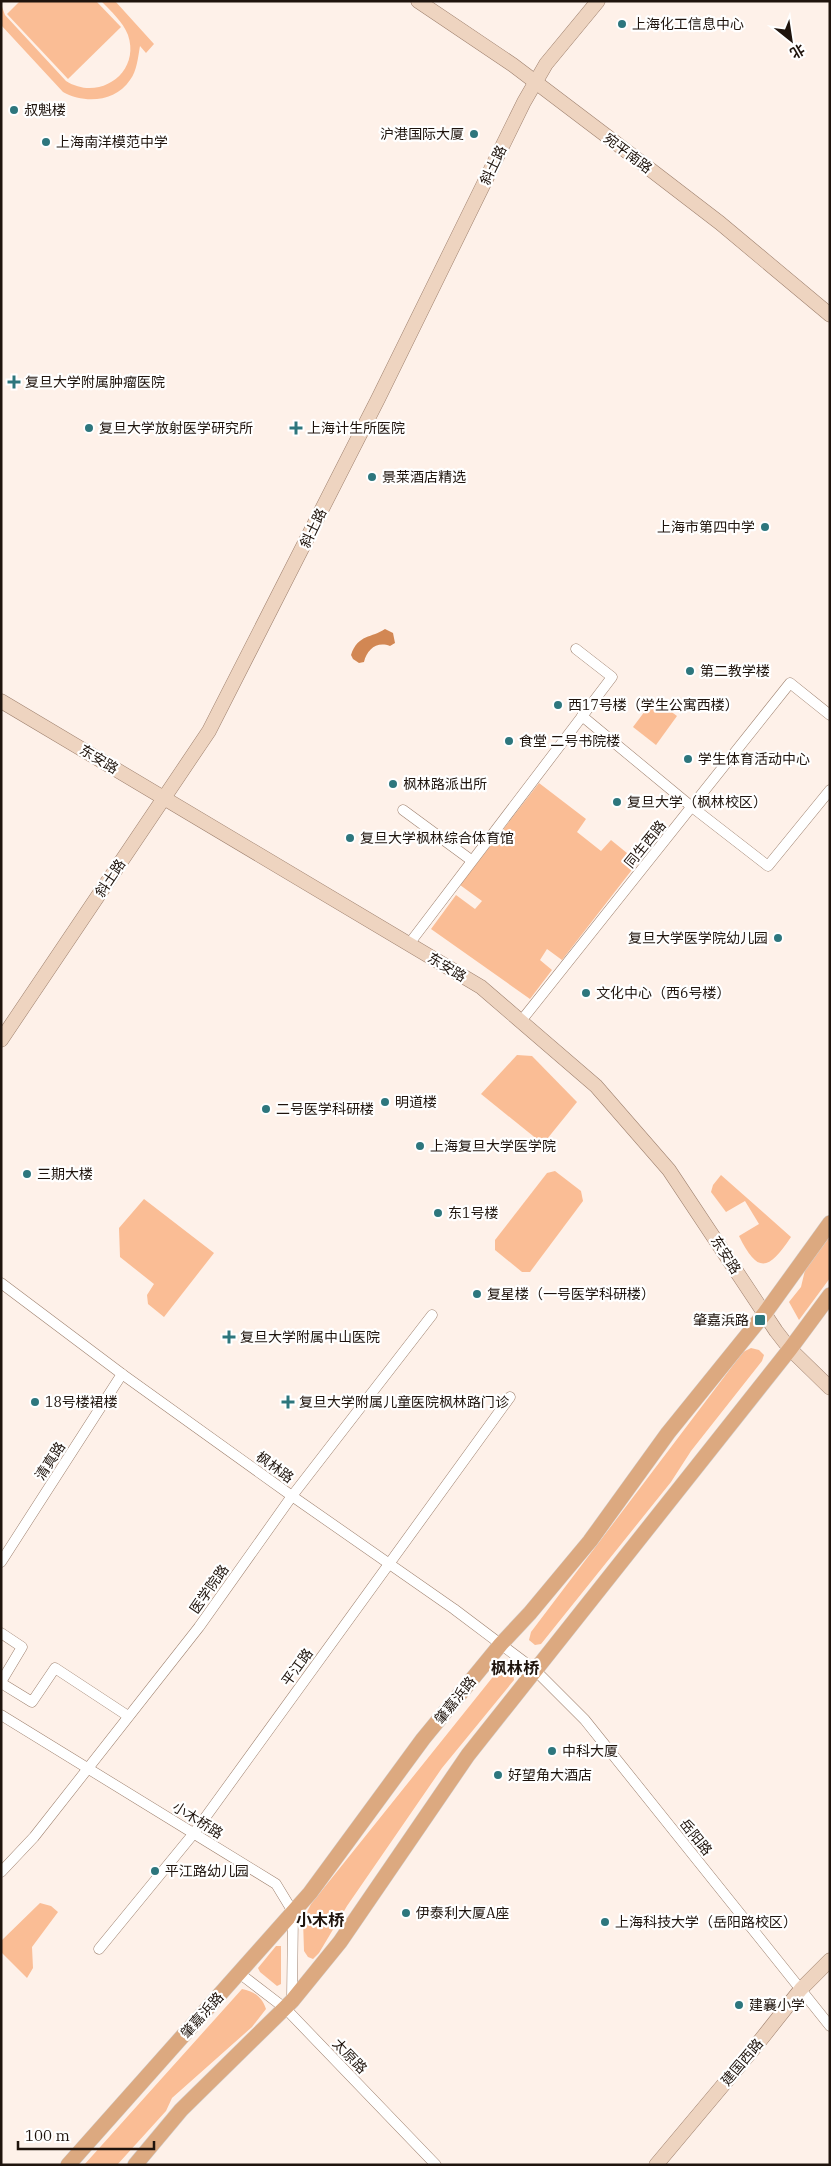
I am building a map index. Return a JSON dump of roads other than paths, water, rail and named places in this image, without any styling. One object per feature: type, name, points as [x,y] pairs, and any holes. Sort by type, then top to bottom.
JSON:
[{"type":"main road","name":"宛平南路","points":[[418,1],[536,82],[720,223],[830,315]]},
{"type":"main road","name":"斜土路","points":[[1,1040],[209,731],[288,578],[342,466],[378,399],[536,82],[546,64],[598,1]]},
{"type":"main road","name":"东安路","points":[[1,701],[481,987],[596,1086],[669,1170],[790,1349],[830,1388]]},
{"type":"main road","name":"肇嘉浜路","points":[[68,2165],[293,1912],[351,1838],[423,1739],[501,1644],[530,1614],[590,1541],[668,1433],[765,1313],[830,1223]]},
{"type":"main road","points":[[135,2165],[181,2110],[289,2005],[340,1942],[468,1755],[562,1639],[790,1349],[830,1295]]},
{"type":"main road","name":"建国西路","points":[[656,2165],[801,1990],[830,1960]]},
{"type":"street","points":[[409,944],[612,677],[576,649]]},
{"type":"street","name":"同生西路","points":[[521,1021],[790,683],[830,715]]},
{"type":"street","points":[[582,716],[692,807],[768,866],[830,790]]},
{"type":"street","points":[[403,810],[472,860]]},
{"type":"street","name":"枫林路","points":[[1,1283],[122,1374],[389,1563],[535,1670]]},
{"type":"street","name":"医学院路","points":[[1,1872],[34,1837],[199,1627],[292,1496],[432,1315]]},
{"type":"street","name":"清真路","points":[[1,1562],[122,1374]]},
{"type":"street","name":"平江路","points":[[99,1949],[194,1833],[510,1397]]},
{"type":"street","points":[[1,1633],[22,1647],[1,1682],[32,1702],[55,1668],[128,1716]]},
{"type":"street","name":"岳阳路","points":[[535,1670],[585,1720],[830,2026]]},
{"type":"street","name":"小木桥路","points":[[1,1715],[276,1884],[293,1912]]},
{"type":"street","points":[[289,2005],[293,1912]]},
{"type":"street","name":"太原路","points":[[239,1973],[289,2005],[436,2165]]},
{"type":"place","name":"上海化工信息中心","points":[[622,24]]},
{"type":"place","name":"叔魁楼","points":[[14,110]]},
{"type":"place","name":"沪港国际大厦","points":[[474,134]]},
{"type":"place","name":"上海南洋模范中学","points":[[46,142]]},
{"type":"place","name":"复旦大学附属肿瘤医院","points":[[14,382]]},
{"type":"place","name":"复旦大学放射医学研究所","points":[[89,428]]},
{"type":"place","name":"上海计生所医院","points":[[296,428]]},
{"type":"place","name":"景莱酒店精选","points":[[372,477]]},
{"type":"place","name":"上海市第四中学","points":[[765,527]]},
{"type":"place","name":"第二教学楼","points":[[690,671]]},
{"type":"place","name":"西17号楼（学生公寓西楼）","points":[[558,705]]},
{"type":"place","name":"食堂 二号书院楼","points":[[509,741]]},
{"type":"place","name":"学生体育活动中心","points":[[688,759]]},
{"type":"place","name":"枫林路派出所","points":[[393,784]]},
{"type":"place","name":"复旦大学（枫林校区）","points":[[617,802]]},
{"type":"place","name":"复旦大学枫林综合体育馆","points":[[350,838]]},
{"type":"place","name":"复旦大学医学院幼儿园","points":[[778,938]]},
{"type":"place","name":"文化中心（西6号楼）","points":[[586,993]]},
{"type":"place","name":"明道楼","points":[[385,1102]]},
{"type":"place","name":"二号医学科研楼","points":[[266,1109]]},
{"type":"place","name":"上海复旦大学医学院","points":[[420,1146]]},
{"type":"place","name":"三期大楼","points":[[27,1174]]},
{"type":"place","name":"东1号楼","points":[[438,1213]]},
{"type":"place","name":"复星楼（一号医学科研楼）","points":[[477,1294]]},
{"type":"place","name":"肇嘉浜路","points":[[760,1320]]},
{"type":"place","name":"复旦大学附属中山医院","points":[[229,1337]]},
{"type":"place","name":"18号楼裙楼","points":[[35,1402]]},
{"type":"place","name":"复旦大学附属儿童医院枫林路门诊","points":[[288,1402]]},
{"type":"place","name":"中科大厦","points":[[552,1751]]},
{"type":"place","name":"好望角大酒店","points":[[498,1775]]},
{"type":"place","name":"平江路幼儿园","points":[[155,1871]]},
{"type":"place","name":"伊泰利大厦A座","points":[[406,1913]]},
{"type":"place","name":"上海科技大学（岳阳路校区）","points":[[605,1922]]},
{"type":"place","name":"建襄小学","points":[[739,2005]]},
{"type":"district","name":"枫林桥","points":[[515,1668]]},
{"type":"district","name":"小木桥","points":[[320,1920]]}]
